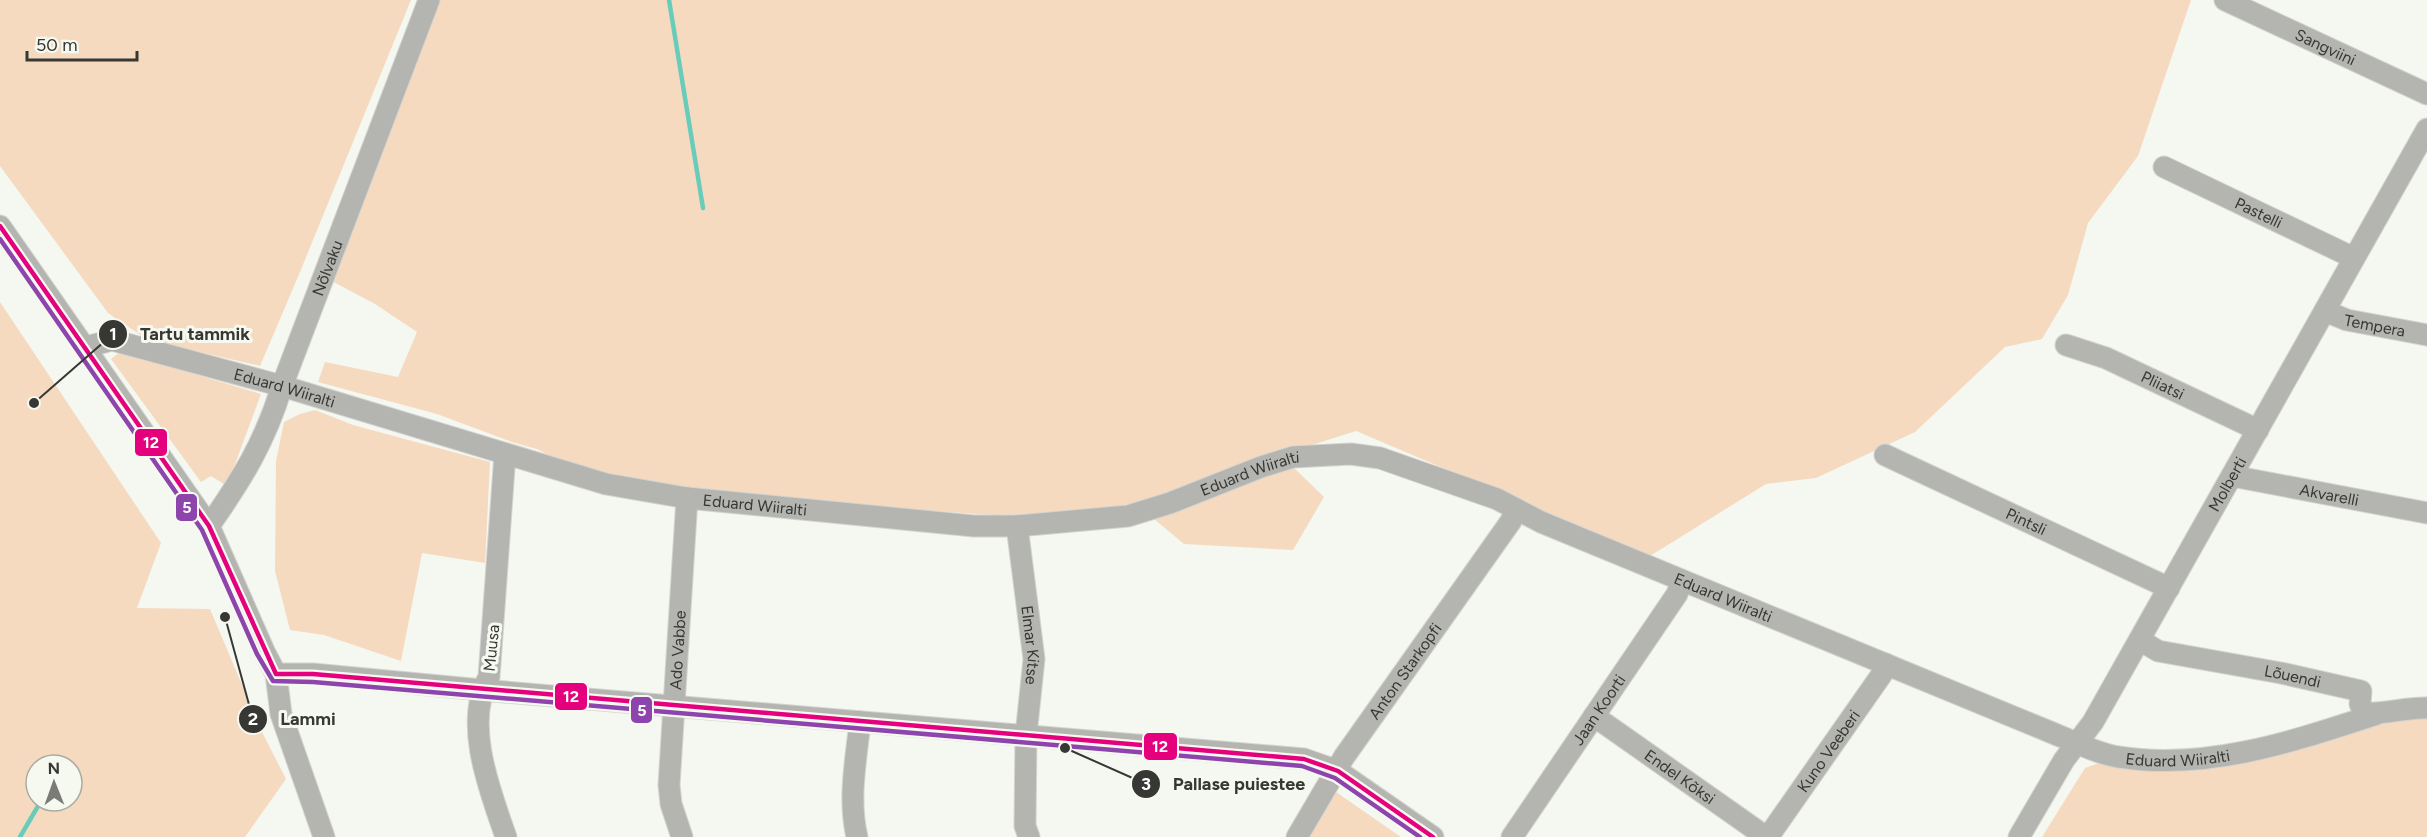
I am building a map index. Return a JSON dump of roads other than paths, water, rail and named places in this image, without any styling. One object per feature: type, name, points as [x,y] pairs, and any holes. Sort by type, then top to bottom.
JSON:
[{"type":"street","name":"Nõlvaku","points":[[209,526],[241,481],[272,417],[429,0]]},
{"type":"street","name":"Sangviini","points":[[2225,0],[2427,94]]},
{"type":"street","name":"Molberti","points":[[2019,837],[2064,760],[2094,722],[2427,129]]},
{"type":"street","name":"Pastelli","points":[[2164,167],[2354,258]]},
{"type":"street","points":[[0,226],[209,526],[276,674],[282,714],[324,837]]},
{"type":"street","name":"Tempera","points":[[2325,311],[2347,320],[2427,335]]},
{"type":"street","name":"Eduard Wiiralti","points":[[86,347],[112,340],[282,386],[606,484],[687,498],[974,526],[1017,526],[1128,516],[1170,503],[1261,466],[1293,457],[1351,454],[1400,463],[1497,499],[1541,522],[1682,581],[2116,757],[2201,760],[2290,743],[2377,714]]},
{"type":"street","name":"Pliiatsi","points":[[2066,345],[2106,358],[2258,430]]},
{"type":"street","name":"Muusa","points":[[505,454],[489,677],[482,690],[480,715],[484,777],[506,837]]},
{"type":"street","name":"Pintsli","points":[[1885,455],[2169,588]]},
{"type":"street","name":"Akvarelli","points":[[2232,476],[2427,513]]},
{"type":"street","name":"Ado Vabbe","points":[[682,837],[669,785],[687,498]]},
{"type":"street","name":"Anton Starkopfi","points":[[1297,837],[1338,771],[1344,757],[1511,521],[1516,509]]},
{"type":"street","name":"Elmar Kitse","points":[[1017,526],[1034,659],[1026,735],[1025,826],[1029,837]]},
{"type":"street","name":"Jaan Koorti","points":[[1512,837],[1677,594],[1682,581]]},
{"type":"street","name":"Lõuendi","points":[[2140,640],[2158,651],[2280,673],[2361,691],[2360,704],[2364,713],[2377,714]]},
{"type":"street","name":"Kuno Veeberi","points":[[1767,837],[1882,674],[1886,664]]},
{"type":"street","points":[[276,674],[313,674],[1304,759],[1338,771],[1433,837]]},
{"type":"street","points":[[2377,714],[2414,707],[2427,708]]},
{"type":"street","name":"Endel Kõksi","points":[[1594,716],[1767,837]]},
{"type":"street","points":[[857,837],[853,820],[853,798],[860,722]]},
{"type":"waterway","points":[[669,0],[703,208]]},
{"type":"waterway","points":[[20,837],[34,813]]},
{"type":"place","name":"Tartu tammik","points":[[34,403]]},
{"type":"place","name":"Lammi","points":[[225,617]]},
{"type":"place","name":"Pallase puiestee","points":[[1065,748]]}]
